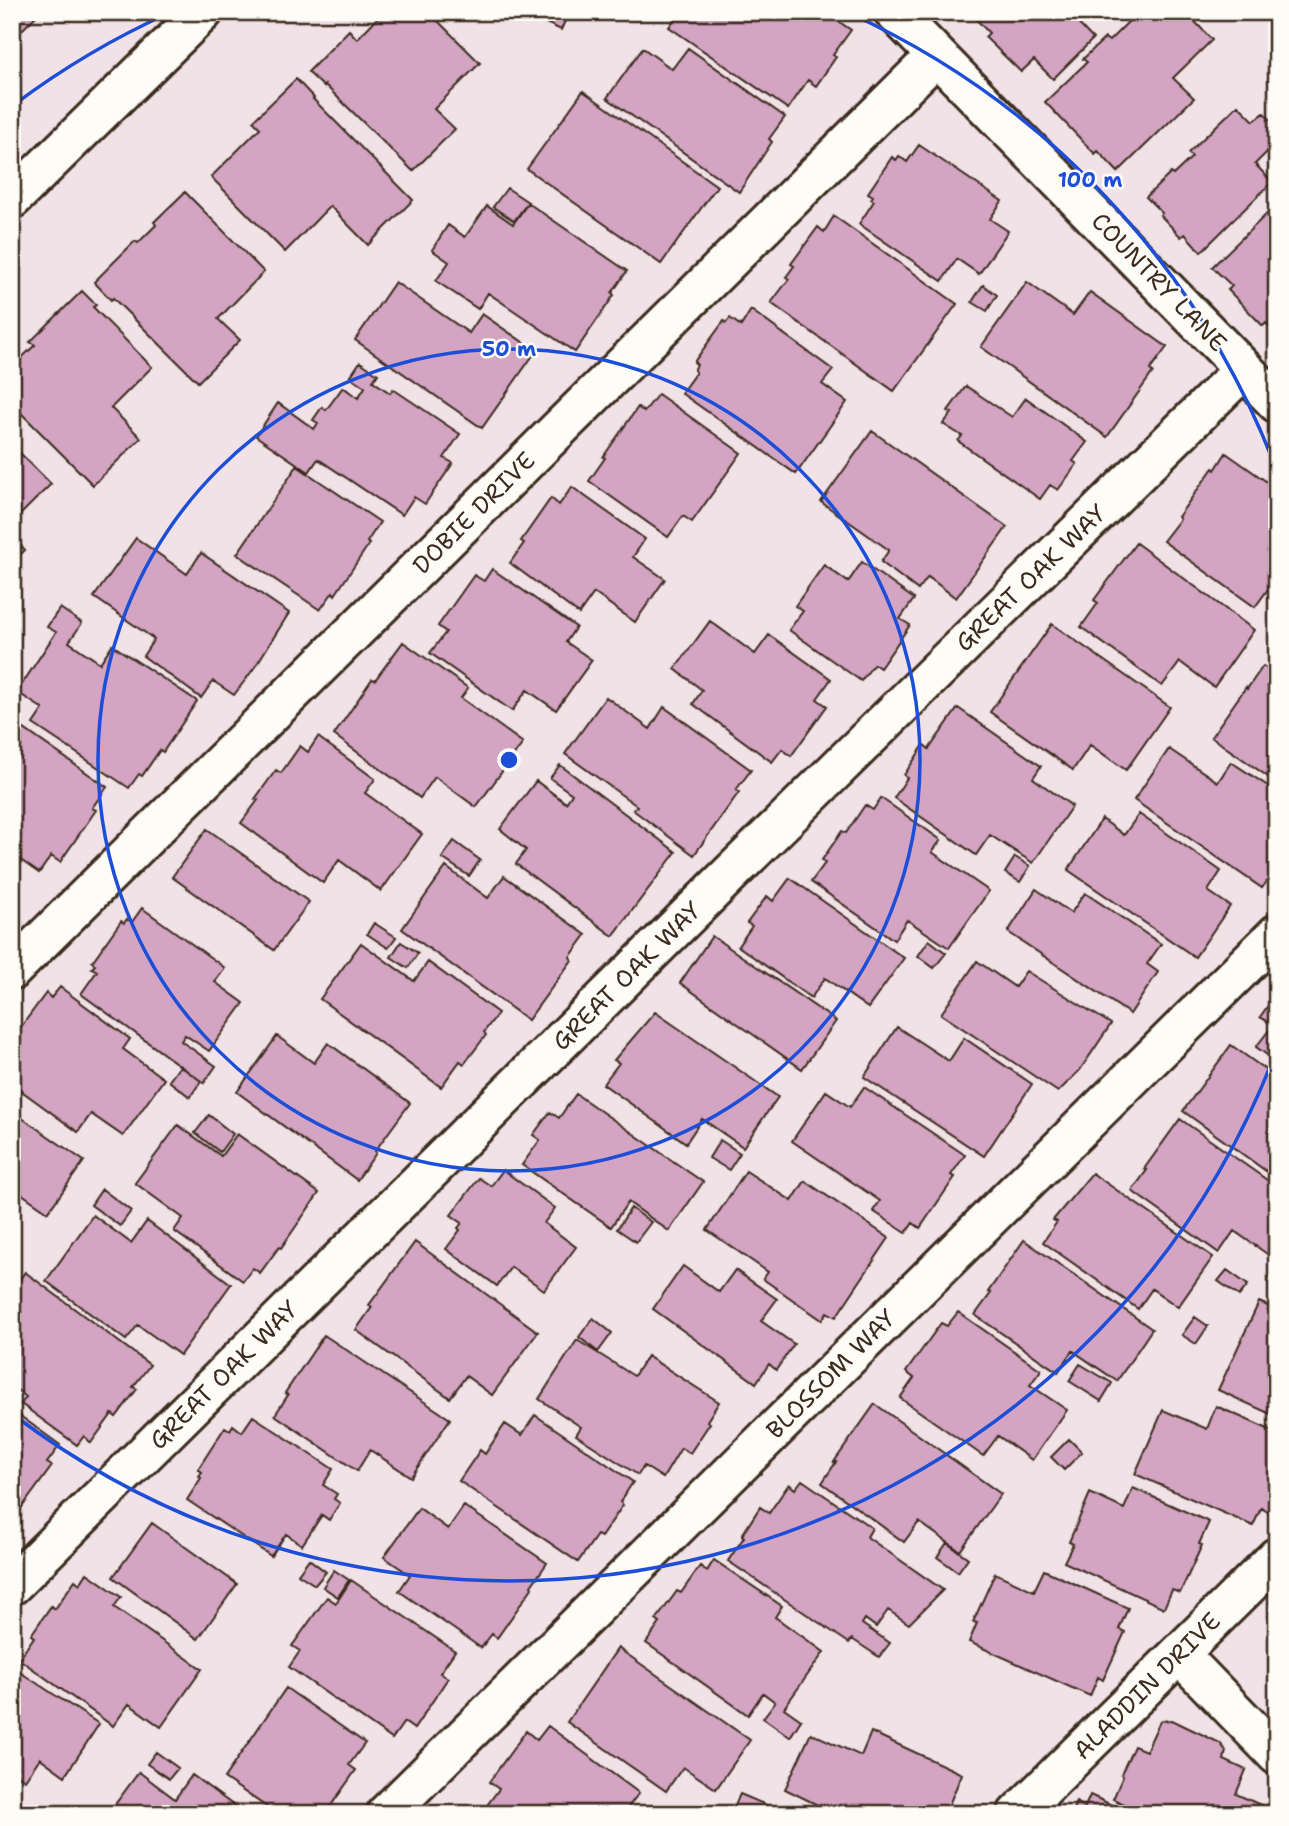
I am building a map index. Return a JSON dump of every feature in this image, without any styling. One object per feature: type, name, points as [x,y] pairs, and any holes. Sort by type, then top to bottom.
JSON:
[{"type":"street","points":[[12,199],[203,12]]},
{"type":"street","name":"COUNTRY LANE","points":[[894,12],[1277,403]]},
{"type":"street","name":"DOBIE DRIVE","points":[[12,970],[936,56]]},
{"type":"street","name":"GREAT OAK WAY","points":[[12,1585],[733,870],[1244,369]]},
{"type":"street","name":"BLOSSOM WAY","points":[[386,1814],[1277,934]]},
{"type":"street","name":"ALADDIN DRIVE","points":[[1017,1814],[1277,1557]]},
{"type":"street","points":[[1179,1654],[1277,1755]]},
{"type":"building","points":[[12,12],[40,12],[15,37],[12,35]]},
{"type":"building","points":[[383,12],[429,12],[480,63],[434,109],[455,129],[413,171],[325,85],[324,87],[308,72],[349,30],[357,39]]},
{"type":"building","points":[[522,12],[569,12],[561,30]]},
{"type":"building","points":[[679,12],[825,12],[851,30],[816,86],[808,80],[788,109],[669,27]]},
{"type":"building","points":[[978,12],[1081,12],[1074,19],[1093,39],[1053,79],[1034,60],[1021,72],[985,37],[989,33],[974,17]]},
{"type":"building","points":[[1138,12],[1186,12],[1212,40],[1173,78],[1194,98],[1118,172],[1098,151],[1095,154],[1045,102],[1087,62],[1083,59],[1105,38],[1109,41]]},
{"type":"building","points":[[643,48],[672,69],[688,48],[785,117],[769,139],[772,142],[739,192],[607,98]]},
{"type":"building","points":[[296,79],[413,200],[368,245],[330,206],[285,252],[211,177],[260,128],[253,121]]},
{"type":"building","points":[[583,91],[717,186],[661,264],[527,169]]},
{"type":"building","points":[[1238,105],[1254,121],[1264,113],[1277,126],[1277,142],[1255,164],[1272,182],[1201,252],[1185,234],[1181,237],[1146,197],[1192,157],[1188,153]]},
{"type":"building","points":[[919,145],[1002,201],[990,219],[1008,231],[979,274],[957,259],[942,281],[859,224],[874,201],[871,199],[873,196],[868,193],[892,157],[896,160],[899,156],[907,162]]},
{"type":"building","points":[[507,188],[528,202],[514,221],[493,207]]},
{"type":"building","points":[[185,192],[264,272],[218,319],[240,340],[198,382],[94,282],[135,241],[138,243],[156,225],[154,222]]},
{"type":"building","points":[[528,203],[627,271],[575,352],[488,293],[478,309],[436,281],[449,262],[432,250],[448,225],[465,237],[487,206],[513,224]]},
{"type":"building","points":[[1277,204],[1277,334],[1266,323],[1263,326],[1228,290],[1232,286],[1212,267]]},
{"type":"building","points":[[834,216],[957,304],[894,391],[771,303],[789,279],[786,277],[794,266],[791,264],[818,227],[824,232]]},
{"type":"building","points":[[395,282],[469,333],[482,314],[536,351],[482,428],[355,340]]},
{"type":"building","points":[[1027,282],[1073,315],[1090,292],[1167,347],[1150,370],[1153,372],[1107,437],[981,347]]},
{"type":"building","points":[[983,285],[997,295],[987,311],[972,302]]},
{"type":"building","points":[[82,291],[96,305],[93,307],[152,367],[111,408],[141,438],[93,485],[12,404],[12,367],[35,345],[30,342]]},
{"type":"building","points":[[751,310],[833,370],[822,384],[847,402],[796,474],[681,393],[696,372],[694,370],[697,365],[694,362],[724,321],[726,323],[730,318],[741,326]]},
{"type":"building","points":[[360,362],[378,374],[373,381],[390,393],[393,389],[460,434],[444,458],[453,463],[425,504],[414,497],[402,515],[318,459],[309,472],[256,436],[278,403],[314,429],[318,423],[313,420],[322,407],[326,410],[343,387],[358,398],[365,387],[350,377]]},
{"type":"building","points":[[966,386],[1012,417],[1026,398],[1087,442],[1073,461],[1077,464],[1058,490],[1050,485],[1040,499],[958,441],[962,436],[943,424],[952,413],[948,411]]},
{"type":"building","points":[[658,394],[741,453],[692,522],[683,516],[668,537],[589,481],[638,407],[644,412]]},
{"type":"building","points":[[872,431],[1007,527],[956,598],[928,577],[918,590],[881,562],[889,550],[821,502]]},
{"type":"building","points":[[12,445],[51,484],[12,523]]},
{"type":"building","points":[[1226,453],[1277,489],[1277,589],[1271,585],[1255,607],[1163,541]]},
{"type":"building","points":[[297,466],[380,522],[367,542],[369,544],[335,595],[333,592],[320,610],[237,554]]},
{"type":"building","points":[[572,487],[645,539],[633,557],[665,579],[635,622],[594,593],[579,614],[510,563],[524,543],[521,541],[551,498],[559,505]]},
{"type":"building","points":[[12,536],[25,550],[12,563]]},
{"type":"building","points":[[136,538],[187,574],[201,553],[289,613],[234,695],[213,681],[201,698],[143,656],[154,639],[94,597]]},
{"type":"building","points":[[1136,543],[1254,630],[1214,687],[1180,662],[1162,686],[1081,627],[1098,603],[1094,600]]},
{"type":"building","points":[[862,562],[914,599],[900,619],[910,625],[880,668],[874,664],[861,681],[789,630],[803,611],[795,606],[824,565],[848,582]]},
{"type":"building","points":[[492,569],[576,627],[566,642],[592,660],[556,710],[527,690],[512,711],[430,653],[446,632],[438,626],[474,575],[484,581]]},
{"type":"building","points":[[60,608],[82,623],[69,642],[100,663],[112,645],[197,701],[163,752],[160,750],[142,776],[139,774],[129,788],[33,724],[43,709],[17,692],[56,632],[47,627]]},
{"type":"building","points":[[710,621],[755,654],[769,635],[831,679],[817,699],[827,706],[791,756],[782,749],[772,762],[693,704],[702,690],[675,669]]},
{"type":"building","points":[[1052,624],[1170,707],[1126,770],[1090,745],[1073,770],[990,712]]},
{"type":"building","points":[[403,642],[468,688],[461,698],[523,743],[476,807],[435,777],[420,798],[334,735],[372,679],[375,680]]},
{"type":"building","points":[[1263,666],[1277,675],[1277,783],[1211,737]]},
{"type":"building","points":[[606,697],[650,729],[664,707],[751,770],[736,790],[739,792],[694,855],[633,810],[637,806],[565,754]]},
{"type":"building","points":[[958,708],[1041,766],[1033,778],[1072,806],[1033,863],[990,835],[976,855],[894,798],[907,778],[904,775],[924,745],[929,749]]},
{"type":"building","points":[[12,723],[107,787],[92,808],[96,810],[60,862],[51,856],[39,873],[12,854]]},
{"type":"building","points":[[318,737],[375,779],[365,793],[422,834],[381,891],[339,860],[323,883],[241,823],[276,770],[281,773],[300,746],[308,752]]},
{"type":"building","points":[[1169,749],[1218,782],[1231,762],[1277,792],[1277,867],[1262,888],[1134,800]]},
{"type":"building","points":[[560,765],[676,852],[613,936],[516,864],[526,850],[500,829],[536,781],[566,803],[572,794],[550,778]]},
{"type":"building","points":[[881,798],[941,840],[932,852],[989,891],[949,948],[907,920],[894,940],[811,882],[842,831],[846,833],[865,805],[873,810]]},
{"type":"building","points":[[1139,814],[1221,871],[1208,891],[1230,906],[1195,957],[1068,870],[1102,819],[1124,835]]},
{"type":"building","points":[[207,829],[309,902],[274,950],[172,877]]},
{"type":"building","points":[[454,841],[480,860],[469,876],[442,858]]},
{"type":"building","points":[[1015,857],[1030,866],[1020,882],[1005,873]]},
{"type":"building","points":[[446,867],[488,898],[504,876],[586,935],[570,957],[572,960],[528,1020],[402,929]]},
{"type":"building","points":[[790,878],[904,958],[868,1008],[825,978],[811,998],[738,946],[752,926],[747,923],[767,896],[773,901]]},
{"type":"building","points":[[1036,889],[1071,913],[1085,893],[1161,944],[1147,964],[1158,972],[1130,1014],[1008,932]]},
{"type":"building","points":[[142,908],[225,968],[215,982],[244,1003],[209,1051],[185,1035],[181,1041],[216,1066],[204,1083],[81,994],[97,971],[92,968],[95,965],[92,962],[121,921],[124,923],[127,919],[132,922]]},
{"type":"building","points":[[374,923],[396,937],[388,948],[367,934]]},
{"type":"building","points":[[712,936],[836,1021],[802,1069],[680,983]]},
{"type":"building","points":[[929,940],[946,953],[934,968],[918,956]]},
{"type":"building","points":[[401,942],[418,953],[408,968],[391,957]]},
{"type":"building","points":[[361,943],[414,981],[428,962],[498,1013],[484,1032],[486,1035],[464,1064],[460,1061],[441,1087],[320,999]]},
{"type":"building","points":[[977,961],[1015,987],[1026,971],[1111,1024],[1080,1070],[1058,1092],[941,1014]]},
{"type":"building","points":[[60,987],[130,1039],[123,1049],[164,1079],[123,1136],[91,1114],[78,1132],[12,1084],[12,1039],[46,993],[51,998]]},
{"type":"building","points":[[1277,993],[1277,1062],[1256,1047],[1273,1025],[1260,1017]]},
{"type":"building","points":[[655,1012],[778,1097],[743,1147],[702,1119],[686,1143],[603,1084],[619,1063],[614,1060]]},
{"type":"building","points":[[897,1027],[949,1061],[964,1038],[1032,1084],[984,1156],[864,1077]]},
{"type":"building","points":[[277,1036],[314,1063],[328,1043],[410,1103],[357,1180],[237,1092]]},
{"type":"building","points":[[1231,1045],[1277,1078],[1277,1156],[1266,1171],[1183,1111]]},
{"type":"building","points":[[180,1066],[201,1081],[190,1097],[169,1081]]},
{"type":"building","points":[[864,1087],[965,1155],[951,1175],[955,1177],[920,1228],[913,1223],[906,1233],[873,1211],[880,1201],[792,1141],[826,1091],[850,1107]]},
{"type":"building","points":[[576,1094],[703,1182],[669,1231],[628,1202],[611,1227],[522,1165],[540,1140],[533,1135],[550,1112],[559,1118]]},
{"type":"building","points":[[12,1111],[84,1161],[48,1212],[12,1187]]},
{"type":"building","points":[[209,1115],[233,1134],[220,1152],[195,1133]]},
{"type":"building","points":[[1180,1119],[1277,1187],[1277,1247],[1270,1256],[1234,1231],[1219,1253],[1132,1191],[1147,1170],[1144,1169]]},
{"type":"building","points":[[178,1125],[221,1156],[237,1134],[319,1193],[260,1273],[253,1268],[243,1281],[174,1231],[183,1218],[135,1183]]},
{"type":"building","points":[[720,1140],[740,1153],[729,1170],[709,1158]]},
{"type":"building","points":[[503,1170],[555,1208],[544,1223],[576,1247],[544,1290],[511,1267],[497,1286],[446,1249],[462,1223],[451,1215],[479,1178],[491,1186]]},
{"type":"building","points":[[746,1171],[792,1201],[805,1181],[889,1238],[836,1317],[827,1312],[822,1320],[763,1279],[768,1272],[707,1230]]},
{"type":"building","points":[[1092,1173],[1213,1257],[1178,1307],[1152,1289],[1138,1309],[1043,1242],[1057,1222],[1053,1220]]},
{"type":"building","points":[[102,1189],[131,1211],[120,1226],[91,1205]]},
{"type":"building","points":[[631,1208],[651,1222],[636,1242],[617,1229]]},
{"type":"building","points":[[93,1215],[131,1243],[147,1221],[231,1284],[180,1355],[138,1325],[126,1340],[46,1281]]},
{"type":"building","points":[[1024,1240],[1152,1329],[1117,1381],[1073,1351],[1058,1372],[975,1315]]},
{"type":"building","points":[[415,1242],[538,1332],[492,1395],[466,1376],[450,1398],[356,1330],[372,1307],[369,1305]]},
{"type":"building","points":[[683,1266],[719,1292],[735,1270],[777,1299],[761,1321],[794,1344],[776,1370],[769,1364],[756,1383],[653,1309]]},
{"type":"building","points":[[1227,1270],[1248,1285],[1239,1296],[1218,1281]]},
{"type":"building","points":[[25,1272],[150,1365],[133,1387],[137,1389],[116,1417],[112,1414],[91,1443],[84,1436],[77,1445],[21,1404],[26,1397],[12,1386],[12,1290]]},
{"type":"building","points":[[1259,1302],[1277,1310],[1277,1417],[1218,1390]]},
{"type":"building","points":[[958,1312],[1041,1370],[1030,1385],[1067,1410],[1032,1460],[998,1436],[983,1456],[900,1398],[914,1378],[906,1372],[941,1323],[947,1326]]},
{"type":"building","points":[[1195,1317],[1208,1326],[1196,1344],[1182,1335]]},
{"type":"building","points":[[593,1318],[612,1333],[598,1352],[579,1337]]},
{"type":"building","points":[[324,1335],[450,1419],[411,1477],[370,1450],[357,1471],[275,1415],[288,1395],[285,1393]]},
{"type":"building","points":[[577,1340],[634,1376],[647,1356],[719,1402],[707,1421],[710,1423],[690,1453],[681,1448],[663,1478],[644,1466],[638,1475],[576,1435],[581,1427],[539,1399]]},
{"type":"building","points":[[1080,1364],[1112,1383],[1101,1401],[1069,1381]]},
{"type":"building","points":[[875,1404],[1001,1494],[960,1551],[919,1522],[904,1542],[822,1483]]},
{"type":"building","points":[[1216,1406],[1277,1433],[1277,1503],[1272,1514],[1261,1508],[1253,1526],[1135,1474],[1163,1410],[1207,1429]]},
{"type":"building","points":[[12,1410],[60,1445],[47,1463],[52,1466],[12,1521]]},
{"type":"building","points":[[535,1415],[633,1482],[620,1502],[623,1505],[601,1537],[597,1535],[578,1562],[459,1481],[480,1450],[485,1454],[505,1424],[522,1435]]},
{"type":"building","points":[[253,1416],[333,1469],[323,1485],[337,1494],[334,1499],[340,1503],[329,1520],[322,1515],[302,1545],[286,1534],[271,1556],[187,1500],[201,1478],[199,1476],[202,1472],[198,1469],[225,1427],[230,1430],[233,1425],[242,1432]]},
{"type":"building","points":[[1069,1439],[1082,1452],[1064,1470],[1051,1457]]},
{"type":"building","points":[[802,1480],[872,1528],[867,1537],[943,1590],[909,1624],[888,1610],[876,1627],[865,1619],[862,1624],[890,1643],[879,1657],[852,1639],[849,1643],[728,1561],[760,1507],[769,1513],[789,1484],[795,1489]]},
{"type":"building","points":[[1133,1488],[1209,1522],[1199,1544],[1202,1545],[1180,1593],[1172,1590],[1164,1608],[1064,1562],[1073,1544],[1069,1542],[1090,1493],[1124,1509]]},
{"type":"building","points":[[464,1506],[547,1563],[497,1638],[492,1634],[481,1648],[399,1591],[410,1575],[384,1557],[419,1508],[448,1529]]},
{"type":"building","points":[[152,1523],[237,1584],[198,1639],[113,1577]]},
{"type":"building","points":[[947,1543],[968,1558],[958,1572],[937,1557]]},
{"type":"building","points":[[309,1559],[326,1572],[315,1585],[298,1574]]},
{"type":"building","points":[[714,1560],[782,1606],[775,1617],[824,1652],[784,1708],[801,1720],[790,1737],[763,1718],[775,1702],[763,1693],[748,1715],[646,1643],[660,1623],[656,1620],[677,1591],[681,1593],[700,1566],[707,1571]]},
{"type":"building","points":[[334,1570],[349,1580],[338,1597],[323,1587]]},
{"type":"building","points":[[1044,1570],[1128,1608],[1119,1629],[1125,1632],[1103,1680],[1098,1677],[1090,1696],[969,1642],[977,1623],[973,1622],[995,1573],[1034,1591]]},
{"type":"building","points":[[87,1573],[121,1597],[114,1607],[202,1669],[161,1727],[129,1704],[113,1726],[19,1659],[34,1637],[31,1635],[51,1606],[55,1609],[75,1580],[80,1584]]},
{"type":"building","points":[[351,1580],[455,1651],[440,1673],[448,1678],[414,1729],[404,1722],[392,1739],[289,1667],[300,1651],[292,1646],[327,1597],[336,1603]]},
{"type":"building","points":[[618,1648],[750,1740],[716,1789],[683,1767],[666,1791],[567,1722]]},
{"type":"building","points":[[1277,1653],[1277,1674],[1269,1671]]},
{"type":"building","points":[[12,1667],[99,1724],[65,1776],[40,1758],[25,1780],[12,1772]]},
{"type":"building","points":[[286,1688],[365,1743],[349,1765],[356,1770],[325,1814],[277,1814],[224,1778]]},
{"type":"building","points":[[1172,1720],[1220,1743],[1226,1751],[1224,1760],[1246,1770],[1236,1794],[1274,1811],[1272,1814],[1145,1814],[1113,1799],[1134,1746],[1146,1751],[1160,1721]]},
{"type":"building","points":[[548,1726],[639,1793],[629,1806],[639,1814],[494,1814],[485,1808],[499,1789],[489,1782],[526,1731],[537,1740]]},
{"type":"building","points":[[871,1732],[962,1774],[945,1814],[831,1814],[832,1812],[785,1789],[811,1733],[861,1756]]},
{"type":"building","points":[[156,1752],[178,1768],[169,1779],[147,1764]]},
{"type":"building","points":[[139,1772],[175,1799],[192,1775],[245,1814],[108,1814]]},
{"type":"building","points":[[740,1794],[778,1810],[776,1814],[732,1812]]},
{"type":"building","points":[[1090,1795],[1131,1814],[1071,1814],[1076,1802],[1085,1807]]},
{"type":"building","points":[[467,1806],[478,1814],[462,1814]]}]
